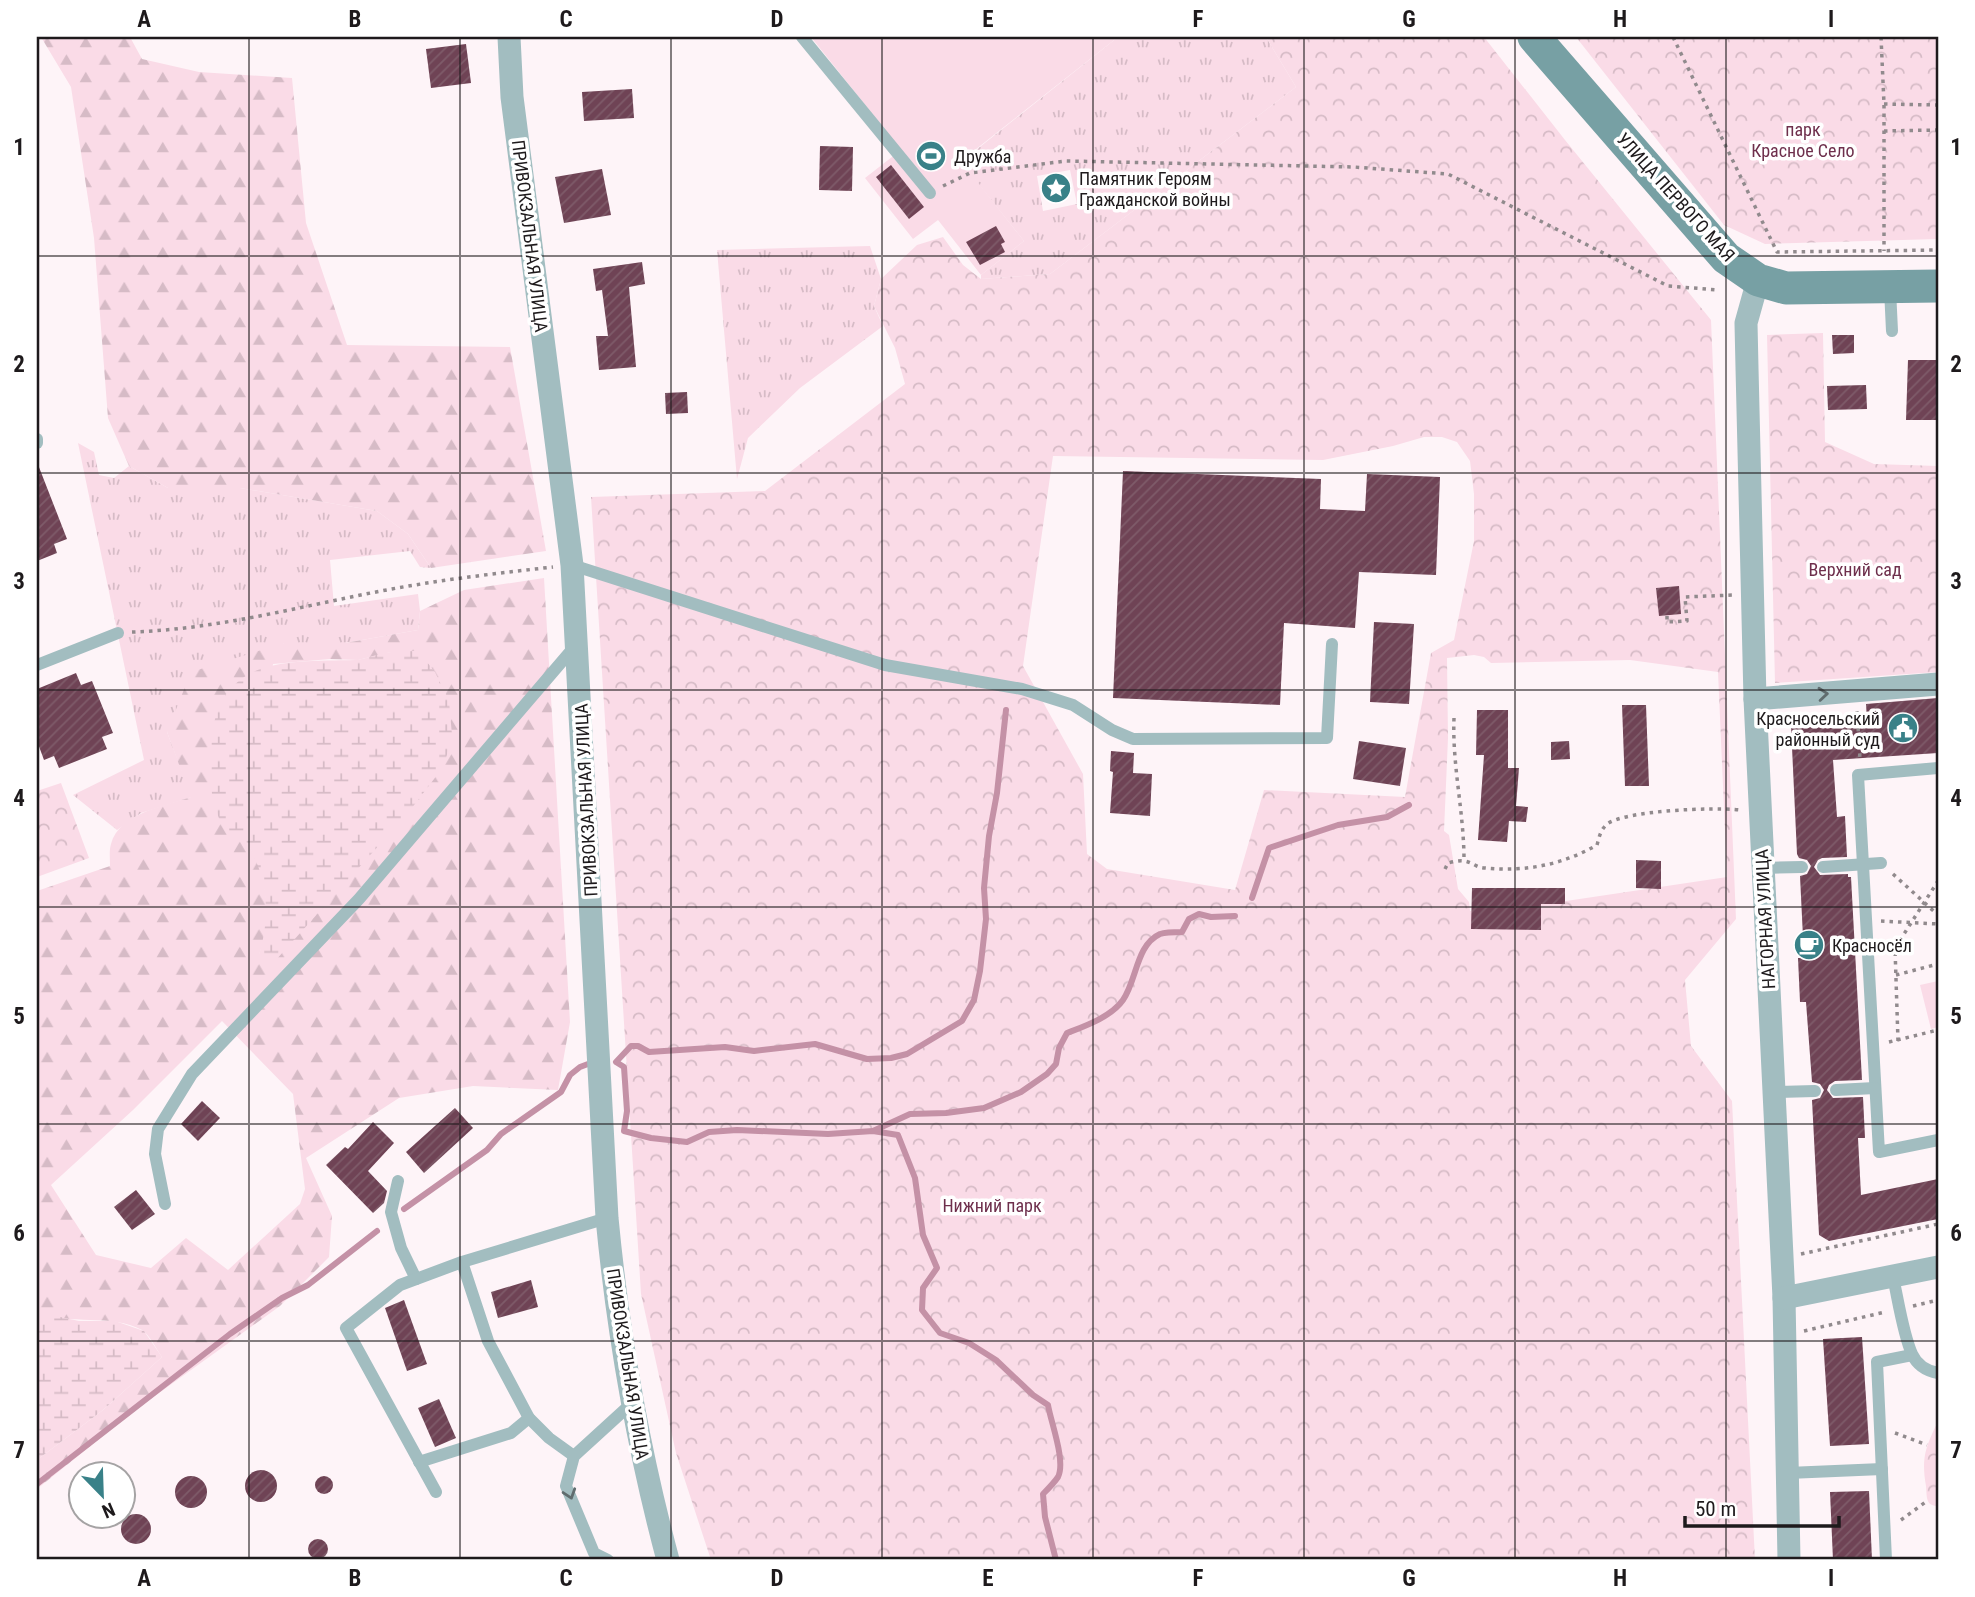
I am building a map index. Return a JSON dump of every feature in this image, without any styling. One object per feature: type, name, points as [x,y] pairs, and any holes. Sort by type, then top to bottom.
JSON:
[{"type":"main road","name":"УЛИЦА ПЕРВОГО МАЯ","points":[[1534,37],[1726,258],[1758,280],[1786,288],[1938,286]]},
{"type":"street","name":"ПРИВОКЗАЛЬНАЯ УЛИЦА","points":[[509,37],[512,97],[572,565],[607,1218],[613,1279],[631,1404],[668,1560]]},
{"type":"street","name":"НАГОРНАЯ УЛИЦА","points":[[1758,280],[1746,323],[1755,699],[1784,1298],[1789,1560]]},
{"type":"street","points":[[1755,699],[1938,684]]},
{"type":"street","points":[[1784,1298],[1938,1267]]},
{"type":"lane","points":[[802,37],[930,193]]},
{"type":"lane","points":[[1890,287],[1892,331]]},
{"type":"lane","points":[[572,565],[885,665],[1022,689],[1073,705],[1112,730],[1133,738],[1327,738],[1332,644]]},
{"type":"lane","points":[[37,665],[118,633]]},
{"type":"lane","points":[[165,1204],[155,1154],[158,1129],[192,1074],[359,899],[577,643]]},
{"type":"lane","points":[[1938,768],[1857,775],[1879,1152],[1938,1140]]},
{"type":"lane","points":[[1823,867],[1881,863]]},
{"type":"lane","points":[[1763,868],[1802,867]]},
{"type":"lane","points":[[1836,1090],[1875,1088]]},
{"type":"lane","points":[[1774,1092],[1815,1091]]},
{"type":"lane","points":[[398,1181],[391,1212],[401,1248],[416,1279]]},
{"type":"lane","points":[[436,1492],[346,1328],[400,1285],[462,1262],[607,1218]]},
{"type":"lane","points":[[462,1262],[488,1341],[529,1418],[549,1438],[574,1456]]},
{"type":"lane","points":[[1893,1277],[1912,1355],[1921,1366],[1938,1373]]},
{"type":"lane","points":[[1886,1560],[1877,1362],[1912,1355]]},
{"type":"lane","points":[[608,1560],[594,1553],[566,1486],[574,1456],[631,1404]]},
{"type":"lane","points":[[419,1462],[511,1433],[529,1418]]},
{"type":"lane","points":[[1787,1474],[1882,1469]]},
{"type":"path","points":[[1673,37],[1777,252],[1938,250]]},
{"type":"path","points":[[1881,37],[1884,251]]},
{"type":"path","points":[[1884,104],[1938,105]]},
{"type":"path","points":[[1884,131],[1938,130]]},
{"type":"path","points":[[930,193],[970,173],[1066,161],[1354,167],[1448,174],[1668,286],[1718,290]]},
{"type":"path","points":[[118,633],[167,631],[329,603],[419,584],[572,565]]},
{"type":"path","points":[[1667,616],[1667,622],[1686,621],[1685,597],[1723,596]]},
{"type":"path","points":[[1856,702],[1861,775]]},
{"type":"path","points":[[1454,718],[1453,742],[1464,834],[1464,860]]},
{"type":"path","points":[[1445,869],[1448,863],[1464,860],[1477,868],[1537,868],[1567,859],[1597,845],[1606,824],[1619,819],[1699,808],[1760,813]]},
{"type":"path","points":[[1881,863],[1938,915]]},
{"type":"path","points":[[1898,1041],[1895,948],[1938,881]]},
{"type":"path","points":[[1885,921],[1938,924]]},
{"type":"path","points":[[1896,975],[1938,964]]},
{"type":"path","points":[[1886,1043],[1938,1030]]},
{"type":"path","points":[[1821,1250],[1938,1224]]},
{"type":"path","points":[[1801,1332],[1938,1300]]},
{"type":"path","points":[[1880,1428],[1927,1445]]},
{"type":"path","points":[[1884,1531],[1927,1501]]},
{"type":"green space","points":[[41,37],[130,37],[142,59],[199,72],[292,78],[306,223],[347,345],[510,347],[546,551],[431,568],[408,534],[377,511],[240,488],[168,488],[129,466],[108,418],[94,238],[71,87]]},
{"type":"green space","name":"Дружба","points":[[811,37],[1118,37],[961,161],[1024,241],[981,275],[938,220],[913,239],[865,178],[901,150]]},
{"type":"green space","points":[[1118,37],[1266,37],[1296,87],[1050,274],[981,279],[981,275],[1024,241],[961,162]],"holes":[[[1070,170],[1077,204],[1043,211],[1037,176]]]},
{"type":"green space","name":"Нижний парк","points":[[1266,37],[1484,37],[1711,320],[1736,919],[1685,980],[1691,1046],[1732,1101],[1755,1560],[711,1560],[676,1453],[641,1294],[591,497],[765,491],[905,384],[895,348],[874,306],[881,279],[917,245],[943,237],[963,265],[981,279],[1050,274],[1296,87]],"holes":[[[1424,437],[1442,437],[1457,442],[1470,461],[1474,494],[1474,541],[1454,640],[1431,653],[1405,797],[1264,790],[1235,890],[1107,869],[1087,854],[1083,774],[1023,666],[1053,456],[1323,460]],[[1474,655],[1484,657],[1491,663],[1630,660],[1718,672],[1727,877],[1546,904],[1470,911],[1469,902],[1458,889],[1449,835],[1444,831],[1448,738],[1447,658]]]},
{"type":"green space","name":"парк Красное Село","points":[[1576,37],[1938,37],[1938,239],[1765,244],[1724,225]]},
{"type":"green space","points":[[870,246],[881,279],[874,306],[883,326],[800,388],[748,438],[737,479],[717,250]]},
{"type":"green space","name":"Верхний сад","points":[[1823,333],[1825,442],[1874,464],[1938,466],[1938,672],[1775,683],[1767,335]]},
{"type":"green space","points":[[78,443],[94,452],[99,475],[114,478],[129,466],[168,488],[240,488],[377,511],[408,534],[431,568],[420,567],[410,551],[330,560],[334,606],[418,594],[418,630],[345,643],[284,643],[167,732],[192,797],[141,813],[117,830],[73,795],[144,760]]},
{"type":"green space","points":[[544,578],[570,1022],[558,1090],[473,1086],[399,1098],[306,1158],[332,1216],[329,1257],[280,1306],[134,1411],[73,1460],[66,1460],[66,1466],[37,1489],[37,1460],[103,1410],[162,1357],[145,1332],[130,1325],[63,1318],[37,1312],[37,891],[110,866],[111,844],[123,825],[144,812],[191,797],[167,732],[191,672],[284,643],[345,643],[418,630],[420,611],[464,590]],"holes":[[[391,652],[259,955],[266,934],[266,899],[263,874],[248,843],[273,664],[330,659],[358,660]],[[222,1021],[293,1094],[305,1189],[300,1204],[228,1270],[186,1238],[151,1268],[96,1255],[51,1185],[133,1110]]]},
{"type":"green space","points":[[418,651],[435,672],[449,701],[452,735],[444,766],[408,813],[275,961],[259,955],[266,918],[263,880],[248,844],[222,825],[211,787],[210,748],[216,718],[226,695],[240,680],[258,670],[279,664],[355,660],[386,653]]},
{"type":"green space","points":[[61,783],[89,858],[37,877],[37,791]]},
{"type":"green space","points":[[1938,981],[1938,1027],[1931,1029],[1920,985]]},
{"type":"green space","points":[[37,1312],[79,1321],[115,1321],[144,1331],[162,1357],[103,1410],[37,1460]]},
{"type":"green space","points":[[1938,1421],[1938,1506],[1934,1506],[1928,1500],[1924,1459]]},
{"type":"building","points":[[466,44],[471,83],[431,88],[426,49]]},
{"type":"building","points":[[632,89],[634,118],[584,121],[582,92]]},
{"type":"building","points":[[820,146],[853,147],[852,191],[819,190]]},
{"type":"building","points":[[891,165],[924,207],[909,219],[876,177]]},
{"type":"building","points":[[602,169],[611,215],[564,223],[555,177]]},
{"type":"building","points":[[996,226],[1005,242],[1001,244],[1005,252],[980,265],[966,242]]},
{"type":"building","points":[[642,262],[645,284],[629,287],[636,367],[599,370],[596,336],[608,336],[602,290],[596,291],[593,269]]},
{"type":"building","points":[[1832,335],[1854,335],[1854,353],[1833,354]]},
{"type":"building","points":[[1908,360],[1938,360],[1938,420],[1906,420]]},
{"type":"building","points":[[1866,385],[1867,409],[1828,410],[1827,386]]},
{"type":"building","points":[[687,392],[688,413],[666,414],[665,393]]},
{"type":"building","points":[[37,462],[67,539],[54,544],[57,553],[37,561]]},
{"type":"building","points":[[1123,471],[1321,479],[1320,509],[1365,511],[1367,474],[1440,477],[1436,575],[1359,572],[1355,628],[1284,623],[1280,705],[1113,698]]},
{"type":"building","points":[[1679,586],[1681,614],[1659,616],[1656,588]]},
{"type":"building","points":[[1374,622],[1414,624],[1409,704],[1370,702]]},
{"type":"building","points":[[76,673],[81,685],[92,681],[113,733],[102,737],[107,749],[59,768],[54,756],[44,760],[37,741],[37,689]]},
{"type":"building","points":[[1938,698],[1938,753],[1833,760],[1837,817],[1845,816],[1847,857],[1822,858],[1814,867],[1820,875],[1848,874],[1848,877],[1851,877],[1862,1080],[1835,1081],[1827,1090],[1833,1098],[1863,1097],[1865,1138],[1858,1138],[1861,1195],[1938,1179],[1938,1219],[1829,1241],[1819,1235],[1812,1100],[1820,1098],[1824,1090],[1820,1084],[1812,1082],[1806,1002],[1800,1002],[1798,958],[1804,958],[1800,876],[1807,874],[1811,866],[1797,854],[1791,726],[1867,720],[1866,704]]},
{"type":"building","points":[[1622,705],[1646,705],[1649,786],[1625,786]]},
{"type":"building","points":[[1477,710],[1508,710],[1508,768],[1519,768],[1516,806],[1528,807],[1526,822],[1509,821],[1507,842],[1478,840],[1484,755],[1476,755]]},
{"type":"building","points":[[1359,741],[1406,748],[1400,786],[1353,779]]},
{"type":"building","points":[[1569,741],[1570,759],[1551,760],[1551,742]]},
{"type":"building","points":[[1111,751],[1134,753],[1133,773],[1152,774],[1150,816],[1110,813],[1113,772],[1110,771]]},
{"type":"building","points":[[1636,860],[1661,861],[1661,889],[1636,888]]},
{"type":"building","points":[[1472,888],[1565,888],[1565,904],[1541,904],[1541,930],[1471,929]]},
{"type":"building","points":[[202,1101],[220,1118],[198,1141],[181,1124]]},
{"type":"building","points":[[455,1108],[473,1128],[424,1173],[406,1152]]},
{"type":"building","points":[[373,1122],[394,1143],[368,1171],[387,1191],[384,1203],[373,1213],[326,1165],[345,1147],[348,1149]]},
{"type":"building","points":[[136,1190],[155,1214],[132,1230],[114,1207]]},
{"type":"building","points":[[531,1280],[538,1307],[498,1318],[491,1292]]},
{"type":"building","points":[[404,1300],[427,1364],[407,1371],[385,1308]]},
{"type":"building","points":[[1862,1337],[1869,1444],[1830,1446],[1823,1339]]},
{"type":"building","points":[[439,1399],[456,1438],[435,1447],[418,1408]]},
{"type":"building","points":[[261,1470],[272,1475],[277,1486],[272,1497],[261,1502],[250,1497],[245,1486],[250,1475]]},
{"type":"building","points":[[191,1476],[202,1481],[207,1492],[202,1503],[191,1508],[180,1503],[175,1492],[180,1481]]},
{"type":"building","points":[[320,1476],[328,1476],[333,1485],[331,1492],[320,1494],[315,1489],[315,1481]]},
{"type":"building","points":[[1869,1491],[1872,1560],[1833,1560],[1830,1492]]},
{"type":"building","points":[[136,1514],[147,1518],[150,1535],[142,1543],[130,1543],[122,1535],[121,1530],[136,1530]]},
{"type":"building","points":[[318,1539],[325,1542],[328,1549],[325,1556],[318,1559],[311,1556],[308,1549],[311,1542]]},
{"type":"waterway","points":[[1006,710],[997,793],[989,836],[984,888],[986,919],[980,971],[974,1000],[962,1021],[907,1054],[891,1058],[867,1059],[815,1044],[754,1051],[725,1047],[649,1052],[638,1046],[631,1046],[616,1062],[624,1067],[627,1111],[624,1131],[651,1138],[687,1142],[709,1132],[737,1130],[828,1134],[873,1131],[898,1135],[915,1178],[923,1235],[937,1268],[923,1288],[922,1310],[940,1333],[969,1343],[996,1360],[1033,1395],[1048,1405],[1059,1452],[1060,1470],[1058,1477],[1043,1494],[1045,1517],[1056,1560]]},
{"type":"waterway","points":[[1252,898],[1269,848],[1338,825],[1387,817],[1409,805]]},
{"type":"waterway","points":[[873,1131],[910,1114],[984,1108],[1021,1092],[1047,1074],[1056,1064],[1059,1048],[1067,1033],[1097,1020],[1118,1006],[1128,992],[1141,954],[1152,939],[1162,933],[1182,932],[1189,919],[1199,914],[1211,917],[1235,916]]},
{"type":"waterway","points":[[404,1209],[487,1150],[501,1134],[561,1092],[570,1075],[588,1064]]},
{"type":"waterway","points":[[37,1484],[230,1334],[282,1298],[308,1285],[377,1231]]},
{"type":"place","name":"Дружба","points":[[931,156]]},
{"type":"place","name":"Памятник Героям Гражданской войны","points":[[1056,188]]},
{"type":"place","name":"Красносельский районный суд","points":[[1903,728]]},
{"type":"place","name":"Красносёл","points":[[1809,945]]}]
